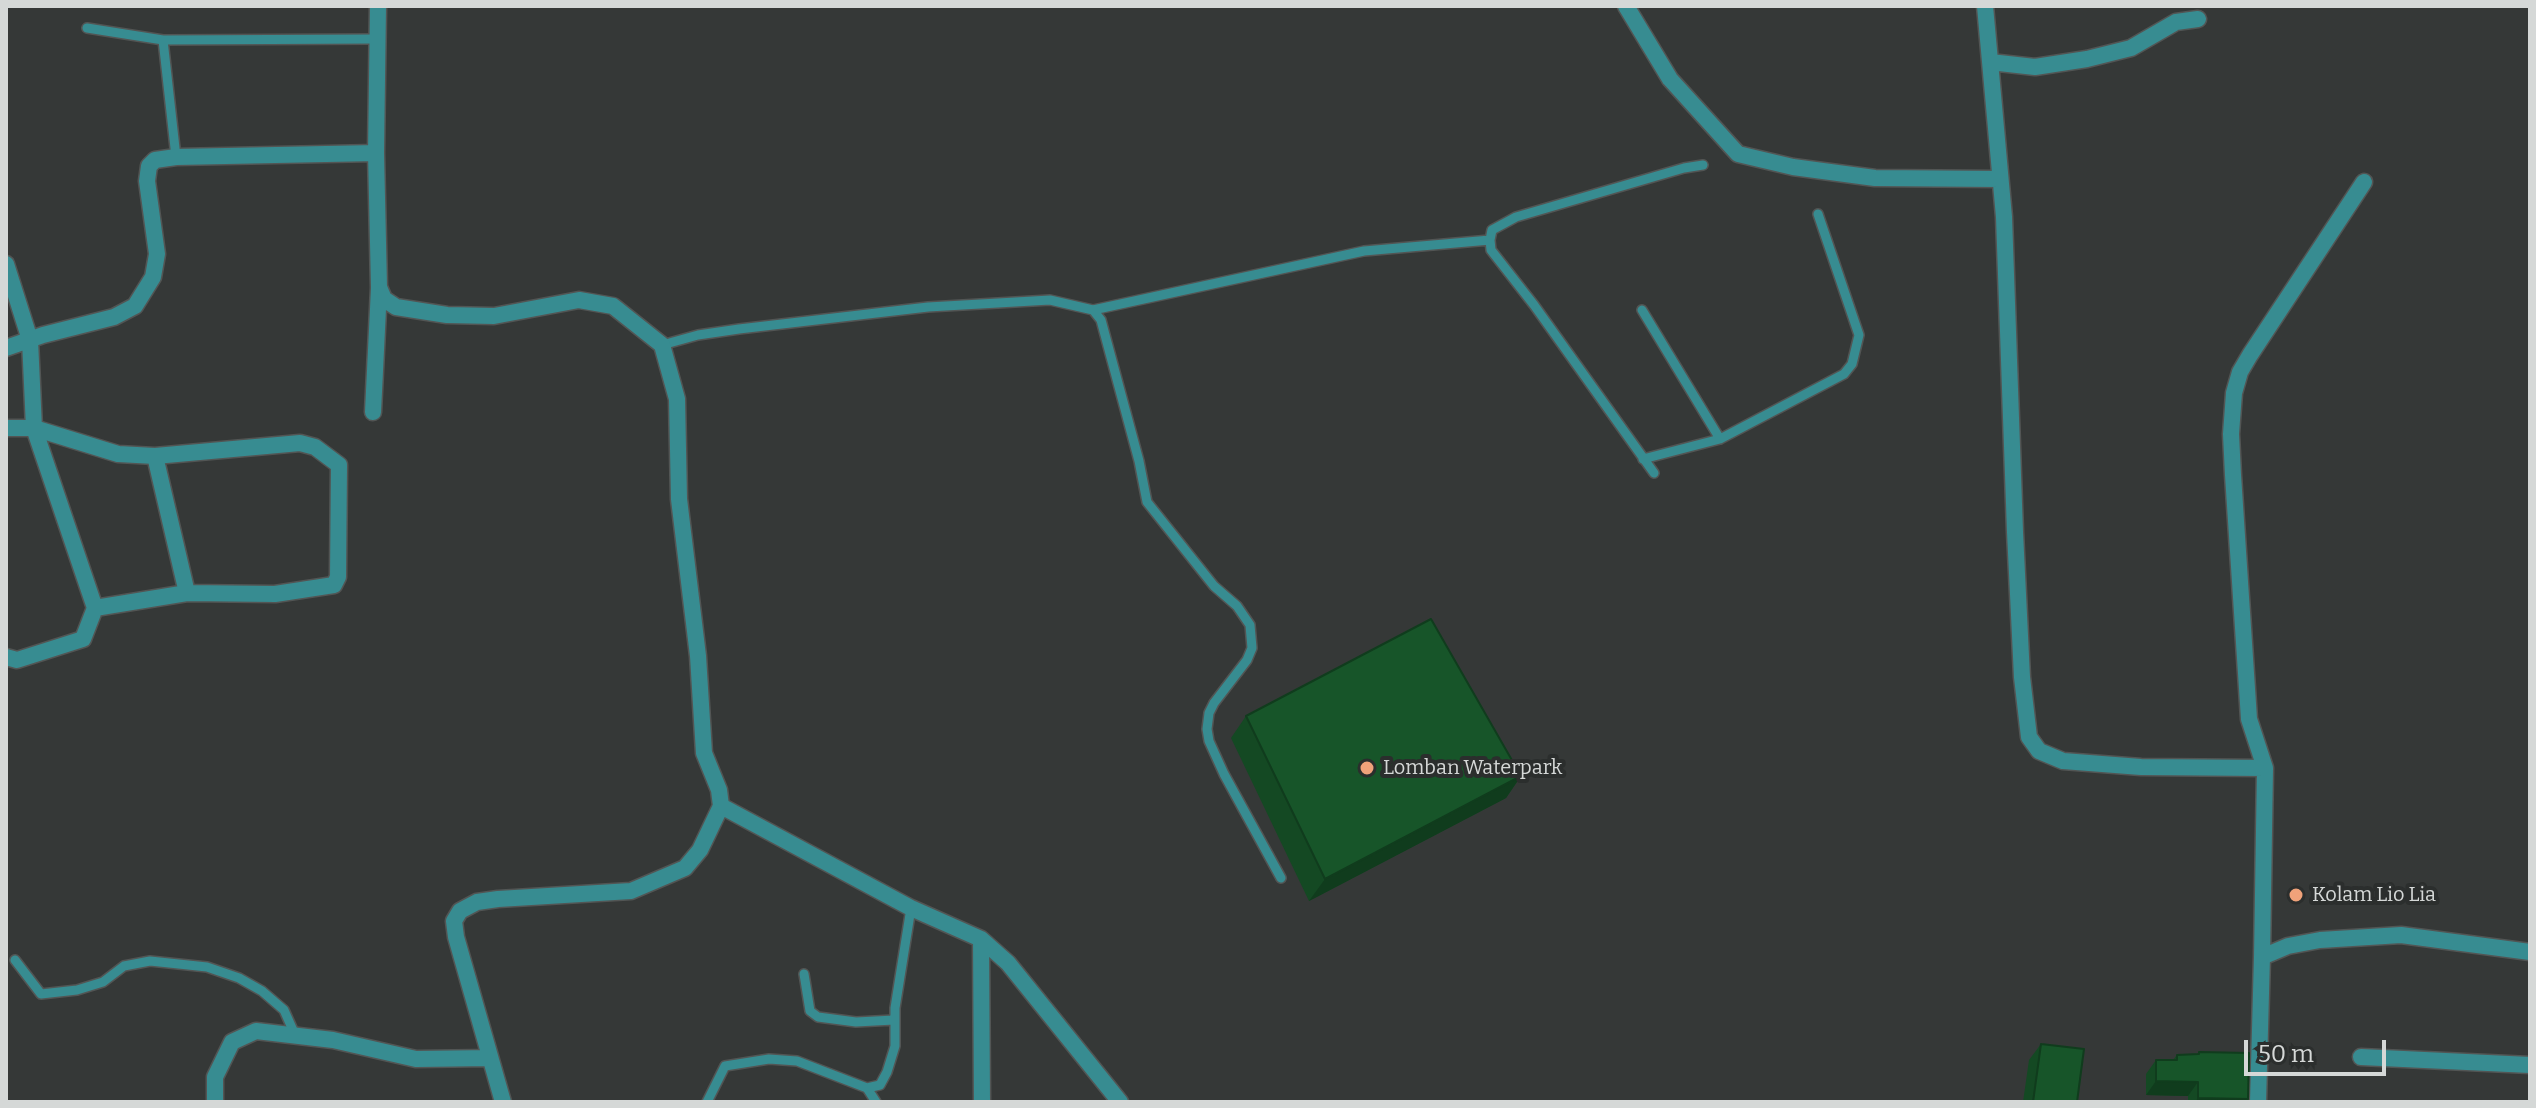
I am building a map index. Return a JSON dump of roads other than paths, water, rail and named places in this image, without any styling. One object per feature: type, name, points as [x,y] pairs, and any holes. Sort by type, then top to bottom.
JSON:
[{"type":"street","points":[[373,412],[379,287],[376,153],[378,6]]},
{"type":"street","points":[[1626,6],[1670,79],[1738,154],[1793,167],[1875,178],[2000,179]]},
{"type":"street","points":[[1985,6],[2000,179],[2022,677],[2029,737],[2039,751],[2063,761],[2141,767],[2265,768]]},
{"type":"street","points":[[1990,62],[2035,67],[2087,59],[2131,48],[2176,22],[2198,19]]},
{"type":"street","points":[[6,348],[114,317],[135,306],[153,277],[157,254],[147,181],[149,166],[155,160],[376,153]]},
{"type":"street","points":[[2258,1102],[2265,768],[2249,719],[2231,434],[2234,393],[2240,372],[2250,355],[2364,182]]},
{"type":"street","points":[[6,264],[30,340],[34,428],[95,608],[83,639],[17,660],[6,657]]},
{"type":"street","points":[[379,287],[384,299],[396,307],[447,315],[494,316],[579,300],[613,306],[662,345],[677,399],[679,499],[698,656],[704,753],[719,790],[721,806],[700,850],[685,868],[631,891],[498,899],[477,902],[460,911],[454,921],[456,937],[503,1102]]},
{"type":"street","points":[[6,428],[34,428],[118,454],[155,456],[300,443],[315,447],[339,465],[338,577],[334,585],[275,594],[187,593],[95,608]]},
{"type":"street","points":[[155,456],[187,593]]},
{"type":"street","points":[[721,806],[911,908],[981,939],[1008,963],[1120,1102]]},
{"type":"street","points":[[2262,957],[2288,946],[2320,940],[2401,935],[2530,952]]},
{"type":"street","points":[[981,939],[982,1102]]},
{"type":"street","points":[[215,1102],[215,1077],[232,1042],[256,1031],[333,1040],[416,1059],[490,1058]]},
{"type":"street","points":[[2361,1057],[2530,1065]]},
{"type":"lane","points":[[87,28],[163,40],[376,39]]},
{"type":"lane","points":[[163,40],[176,157]]},
{"type":"lane","points":[[1654,473],[1491,250],[1490,240],[1492,230],[1516,217],[1703,165]]},
{"type":"lane","points":[[1643,459],[1720,439],[1844,374],[1852,364],[1859,335],[1818,214]]},
{"type":"lane","points":[[662,345],[725,331],[928,307],[1050,300],[1093,310],[1364,251],[1490,240]]},
{"type":"lane","points":[[1093,310],[1101,320],[1147,502],[1190,558],[1214,586],[1237,606],[1250,625],[1252,648],[1247,660],[1214,703],[1207,729],[1224,774],[1281,878]]},
{"type":"lane","points":[[1642,310],[1720,439]]},
{"type":"lane","points":[[804,974],[810,1011],[818,1017],[856,1022],[894,1020],[911,908]]},
{"type":"lane","points":[[15,960],[41,994],[77,990],[103,982],[124,966],[150,961],[207,967],[239,978],[262,991],[284,1010],[296,1037]]},
{"type":"lane","points":[[707,1102],[725,1066],[769,1059],[797,1061],[867,1088],[880,1085],[895,1046],[895,1008]]},
{"type":"lane","points":[[867,1088],[876,1102]]},
{"type":"place","name":"Lomban Waterpark","points":[[1367,768]]},
{"type":"place","name":"Kolam Lio Lia","points":[[2296,895]]}]
